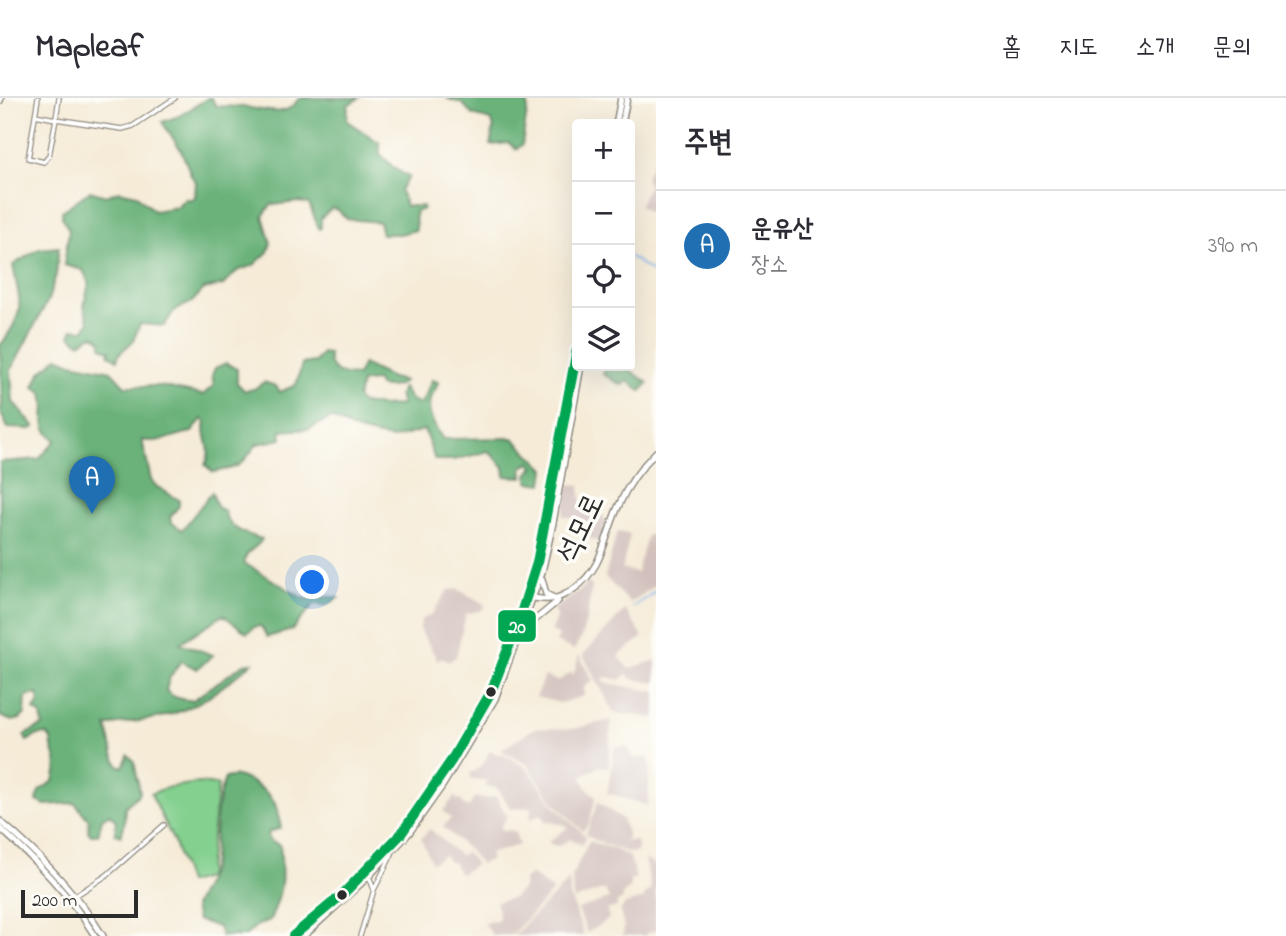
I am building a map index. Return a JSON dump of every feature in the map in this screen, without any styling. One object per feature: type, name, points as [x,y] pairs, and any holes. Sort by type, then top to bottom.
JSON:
[{"type":"street","points":[[38,98],[28,158],[44,162],[49,156],[59,98]]},
{"type":"street","points":[[35,116],[122,129],[133,126],[175,98]]},
{"type":"street","points":[[617,119],[621,98]]},
{"type":"street","points":[[623,119],[627,98]]},
{"type":"street","points":[[304,936],[367,874],[401,834],[429,795],[483,708],[528,597],[537,563],[573,371]]},
{"type":"street","points":[[360,936],[374,890],[395,850],[435,797],[482,724],[499,691],[542,572],[580,371]]},
{"type":"street","name":"석모로","points":[[534,598],[546,601],[567,595],[596,569],[626,489],[656,452]]},
{"type":"street","points":[[542,572],[546,594],[557,599]]},
{"type":"street","points":[[516,647],[535,620],[567,595]]},
{"type":"street","points":[[0,821],[34,852],[103,936]]},
{"type":"street","points":[[72,898],[107,875],[164,825]]},
{"type":"street","points":[[0,828],[72,898],[95,936]]},
{"type":"street","points":[[293,936],[395,850]]},
{"type":"street","points":[[367,874],[374,890]]},
{"type":"shaded area","points":[[656,156],[656,214],[652,214],[639,206],[649,185],[645,178]]},
{"type":"shaded area","points":[[569,484],[580,485],[581,502],[595,499],[606,522],[599,542],[579,534],[584,520],[563,516]]},
{"type":"shaded area","points":[[617,532],[630,534],[622,569],[637,573],[647,535],[656,536],[652,569],[656,572],[656,585],[630,603],[605,577]]},
{"type":"shaded area","points":[[589,583],[592,586],[587,618],[574,650],[556,642],[559,636],[551,631],[557,617],[553,610]]},
{"type":"shaded area","points":[[457,589],[485,604],[483,610],[466,614],[456,657],[448,662],[442,657],[438,661],[420,630],[421,620],[432,614],[448,590]]},
{"type":"shaded area","points":[[625,610],[643,637],[618,656],[629,669],[656,660],[656,683],[631,679],[627,674],[621,680],[605,677],[603,682],[656,692],[656,718],[614,713],[583,655]]},
{"type":"shaded area","points":[[579,655],[593,681],[584,687],[584,696],[560,703],[535,697],[545,676],[558,681],[570,673],[574,674]]},
{"type":"shaded area","points":[[611,720],[609,767],[597,766],[581,776],[586,787],[596,797],[589,824],[583,831],[555,804],[528,765],[501,750],[535,728],[573,729]]},
{"type":"shaded area","points":[[615,746],[627,746],[633,758],[648,757],[648,806],[607,793]]},
{"type":"shaded area","points":[[489,751],[509,757],[528,769],[554,806],[586,836],[582,845],[570,839],[559,846],[553,845],[548,842],[567,828],[565,825],[545,821],[540,814],[530,820],[531,807],[511,809],[497,788],[486,786],[487,781],[470,778],[471,771],[474,772],[484,763]]},
{"type":"shaded area","points":[[455,796],[469,807],[474,797],[484,799],[496,796],[507,816],[500,828],[515,832],[519,845],[489,854],[491,860],[480,864],[470,851],[443,827],[451,818],[443,811]]},
{"type":"shaded area","points":[[598,802],[622,819],[627,833],[627,838],[623,841],[636,841],[638,852],[629,853],[586,834]]},
{"type":"shaded area","points":[[430,829],[460,856],[466,852],[476,864],[460,874],[453,862],[450,863],[444,855],[432,863],[421,839]]},
{"type":"shaded area","points":[[589,841],[630,857],[636,878],[630,881],[631,887],[622,894],[623,899],[617,902],[617,907],[607,910],[609,919],[587,933],[578,909],[609,899],[605,889],[574,900],[572,876]]},
{"type":"shaded area","points":[[645,859],[656,866],[656,931],[645,936],[623,936],[620,911],[625,904],[644,899],[651,889]]},
{"type":"shaded area","points":[[531,874],[553,891],[511,935],[493,936],[484,923],[499,919],[496,902],[513,898]]},
{"type":"shaded area","points":[[569,880],[570,896],[584,936],[513,936]]},
{"type":"green space","points":[[211,98],[216,106],[274,112],[288,109],[299,98],[359,98],[348,105],[347,121],[380,143],[380,154],[395,169],[409,177],[400,190],[406,206],[423,206],[423,209],[415,212],[416,230],[400,234],[382,234],[379,222],[347,219],[332,208],[321,218],[319,229],[309,204],[299,202],[271,205],[263,216],[271,243],[268,252],[254,265],[237,271],[223,285],[204,289],[192,302],[174,311],[164,326],[140,324],[133,341],[119,354],[117,360],[109,354],[110,350],[101,347],[101,341],[96,336],[80,343],[70,336],[73,329],[83,330],[89,323],[84,306],[89,283],[83,270],[64,265],[69,230],[62,211],[90,191],[106,196],[119,191],[137,195],[154,211],[177,207],[185,198],[189,200],[195,197],[196,182],[181,150],[162,122],[179,116]]},
{"type":"green space","points":[[446,98],[526,98],[528,105],[522,145],[516,149],[509,143],[490,145],[494,127],[491,120],[473,115],[463,104]]},
{"type":"green space","points":[[59,247],[56,275],[48,300],[11,370],[13,402],[35,427],[8,428],[0,412],[0,346],[18,315],[19,299],[13,265],[39,249]]},
{"type":"green space","points":[[322,353],[329,354],[330,365],[341,374],[357,376],[363,364],[391,378],[404,381],[389,387],[379,386],[377,381],[362,382],[357,398],[361,403],[402,405],[399,395],[403,388],[411,400],[421,404],[432,380],[438,382],[429,408],[434,425],[443,439],[513,438],[545,469],[543,484],[528,482],[528,474],[534,467],[530,463],[522,467],[523,477],[505,476],[504,467],[489,451],[454,460],[435,460],[424,430],[392,439],[358,431],[331,418],[309,429],[281,431],[282,439],[257,444],[239,465],[213,472],[205,465],[209,453],[206,422],[202,419],[192,432],[161,440],[142,440],[151,480],[179,500],[179,506],[170,517],[171,522],[182,530],[212,492],[217,507],[225,511],[233,526],[262,539],[247,555],[244,563],[303,598],[339,598],[327,605],[314,604],[292,630],[267,637],[261,626],[254,627],[247,633],[223,615],[180,643],[213,655],[197,669],[181,661],[170,677],[166,690],[182,699],[193,700],[244,664],[252,663],[228,683],[183,710],[107,726],[118,765],[123,767],[128,755],[134,761],[140,793],[125,807],[121,836],[115,834],[116,821],[110,814],[102,819],[98,835],[91,835],[88,831],[89,820],[75,803],[45,805],[37,801],[39,791],[54,781],[57,766],[51,739],[47,734],[27,741],[24,735],[43,726],[41,715],[34,710],[39,703],[38,694],[26,696],[25,714],[20,719],[12,721],[0,716],[0,462],[39,459],[56,440],[49,434],[44,423],[42,392],[34,387],[40,373],[58,357],[72,363],[111,371],[125,386],[160,386],[203,395],[214,385],[212,375],[215,368],[226,363],[237,369],[237,383],[245,391],[264,382],[276,386],[280,392],[296,385],[302,364],[315,362]]},
{"type":"green space","points":[[604,371],[631,371],[648,383],[641,391],[628,381],[622,385],[603,374]]},
{"type":"green space","points":[[237,776],[259,787],[275,804],[281,828],[269,832],[268,837],[280,845],[281,884],[270,920],[256,926],[245,936],[221,936],[218,927],[197,920],[194,907],[212,867],[221,788],[225,778]]},
{"type":"green space","points":[[197,783],[218,785],[207,878],[188,883],[173,840],[151,794],[165,788]]},
{"type":"waterway","points":[[635,260],[656,274]]},
{"type":"waterway","points":[[633,607],[656,591]]},
{"type":"transit line","name":"20","points":[[293,936],[344,893],[401,834],[451,761],[491,692],[517,626],[537,563],[573,371]]},
{"type":"place","name":"운유산","points":[[92,514]]}]
